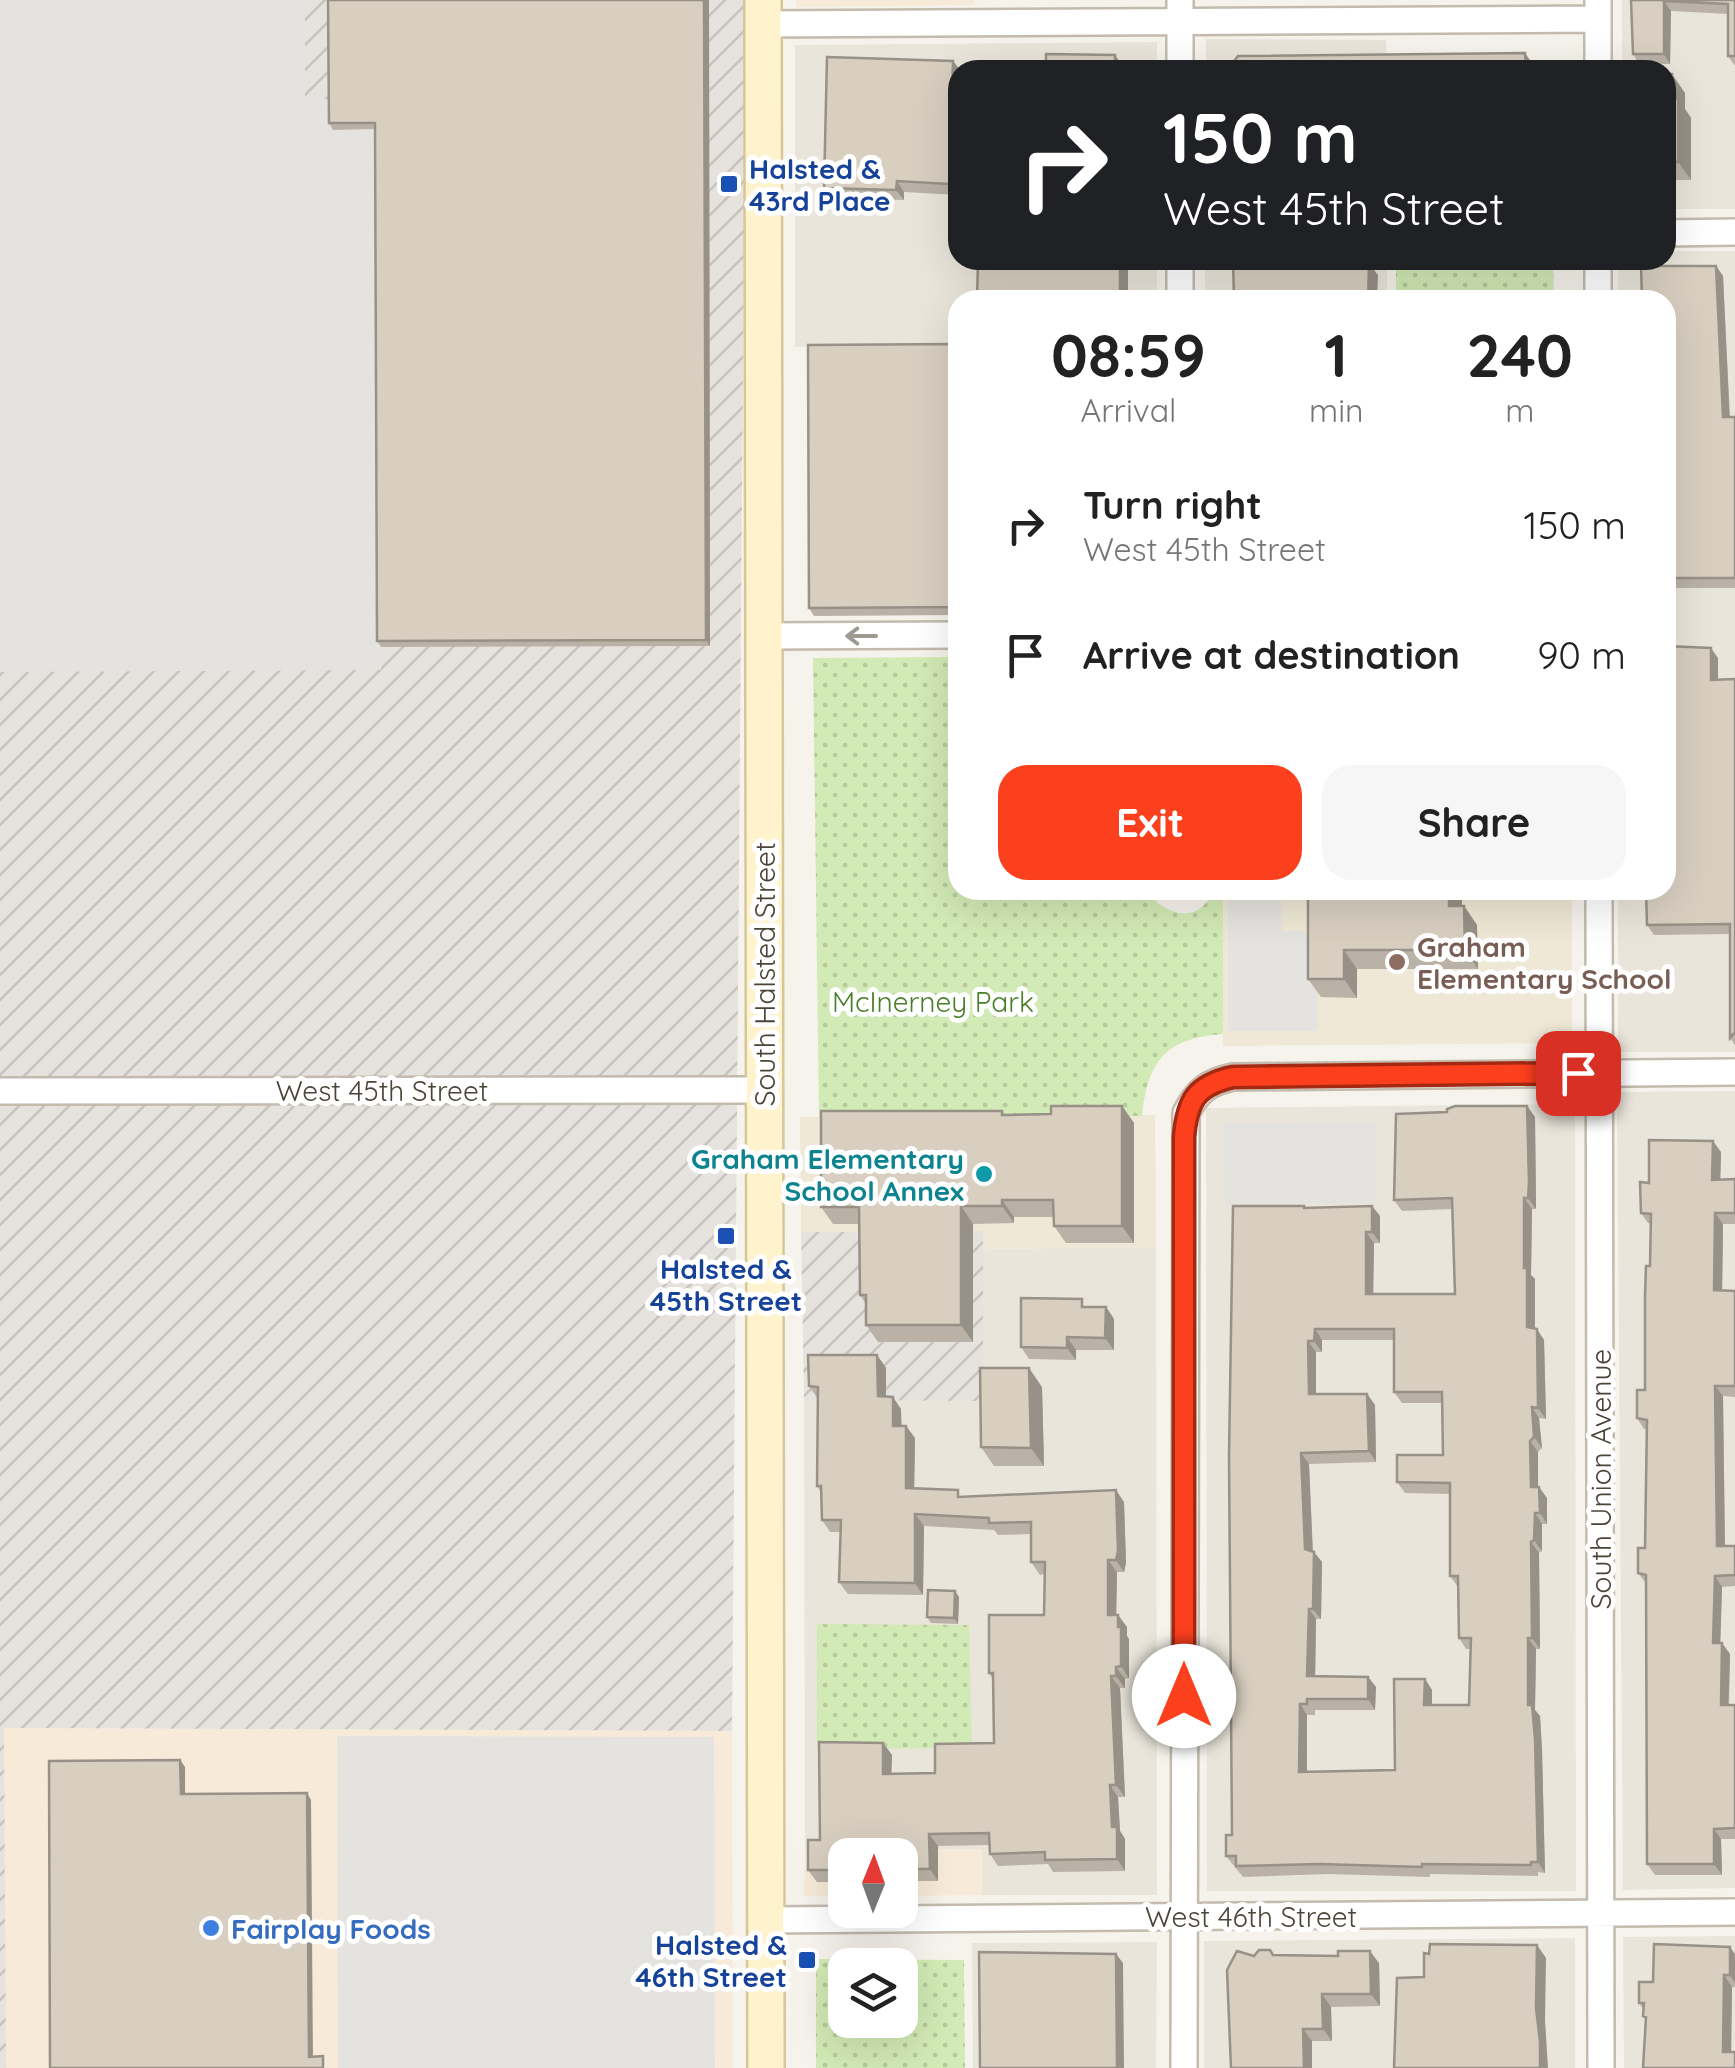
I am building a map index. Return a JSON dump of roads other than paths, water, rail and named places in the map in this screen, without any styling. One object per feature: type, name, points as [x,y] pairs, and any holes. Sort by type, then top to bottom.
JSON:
[{"type":"main road","name":"South Halsted Street","points":[[763,12],[766,2068]]},
{"type":"street","points":[[763,12],[1598,10],[1598,60]]},
{"type":"street","points":[[1180,11],[1180,60]]},
{"type":"street","points":[[1676,233],[1735,232]]},
{"type":"street","points":[[764,636],[948,635]]},
{"type":"street","name":"South Union Avenue","points":[[1599,900],[1600,2068]]},
{"type":"street","points":[[1184,2068],[1186,1112],[1210,1082],[1233,1077],[1735,1072]]},
{"type":"street","name":"West 45th Street","points":[[0,1090],[765,1090]]},
{"type":"street","name":"West 46th Street","points":[[766,1920],[1735,1912]]},
{"type":"place","name":"Halsted & 43rd Place","points":[[729,184]]},
{"type":"place","name":"Graham Elementary School","points":[[1397,962]]},
{"type":"place","name":"Graham Elementary School Annex","points":[[984,1174]]},
{"type":"place","name":"Halsted & 45th Street","points":[[726,1236]]},
{"type":"place","name":"Fairplay Foods","points":[[211,1928]]},
{"type":"place","name":"Halsted & 46th Street","points":[[807,1960]]},
{"type":"park label","name":"McInerney Park","points":[[933,1001]]}]
